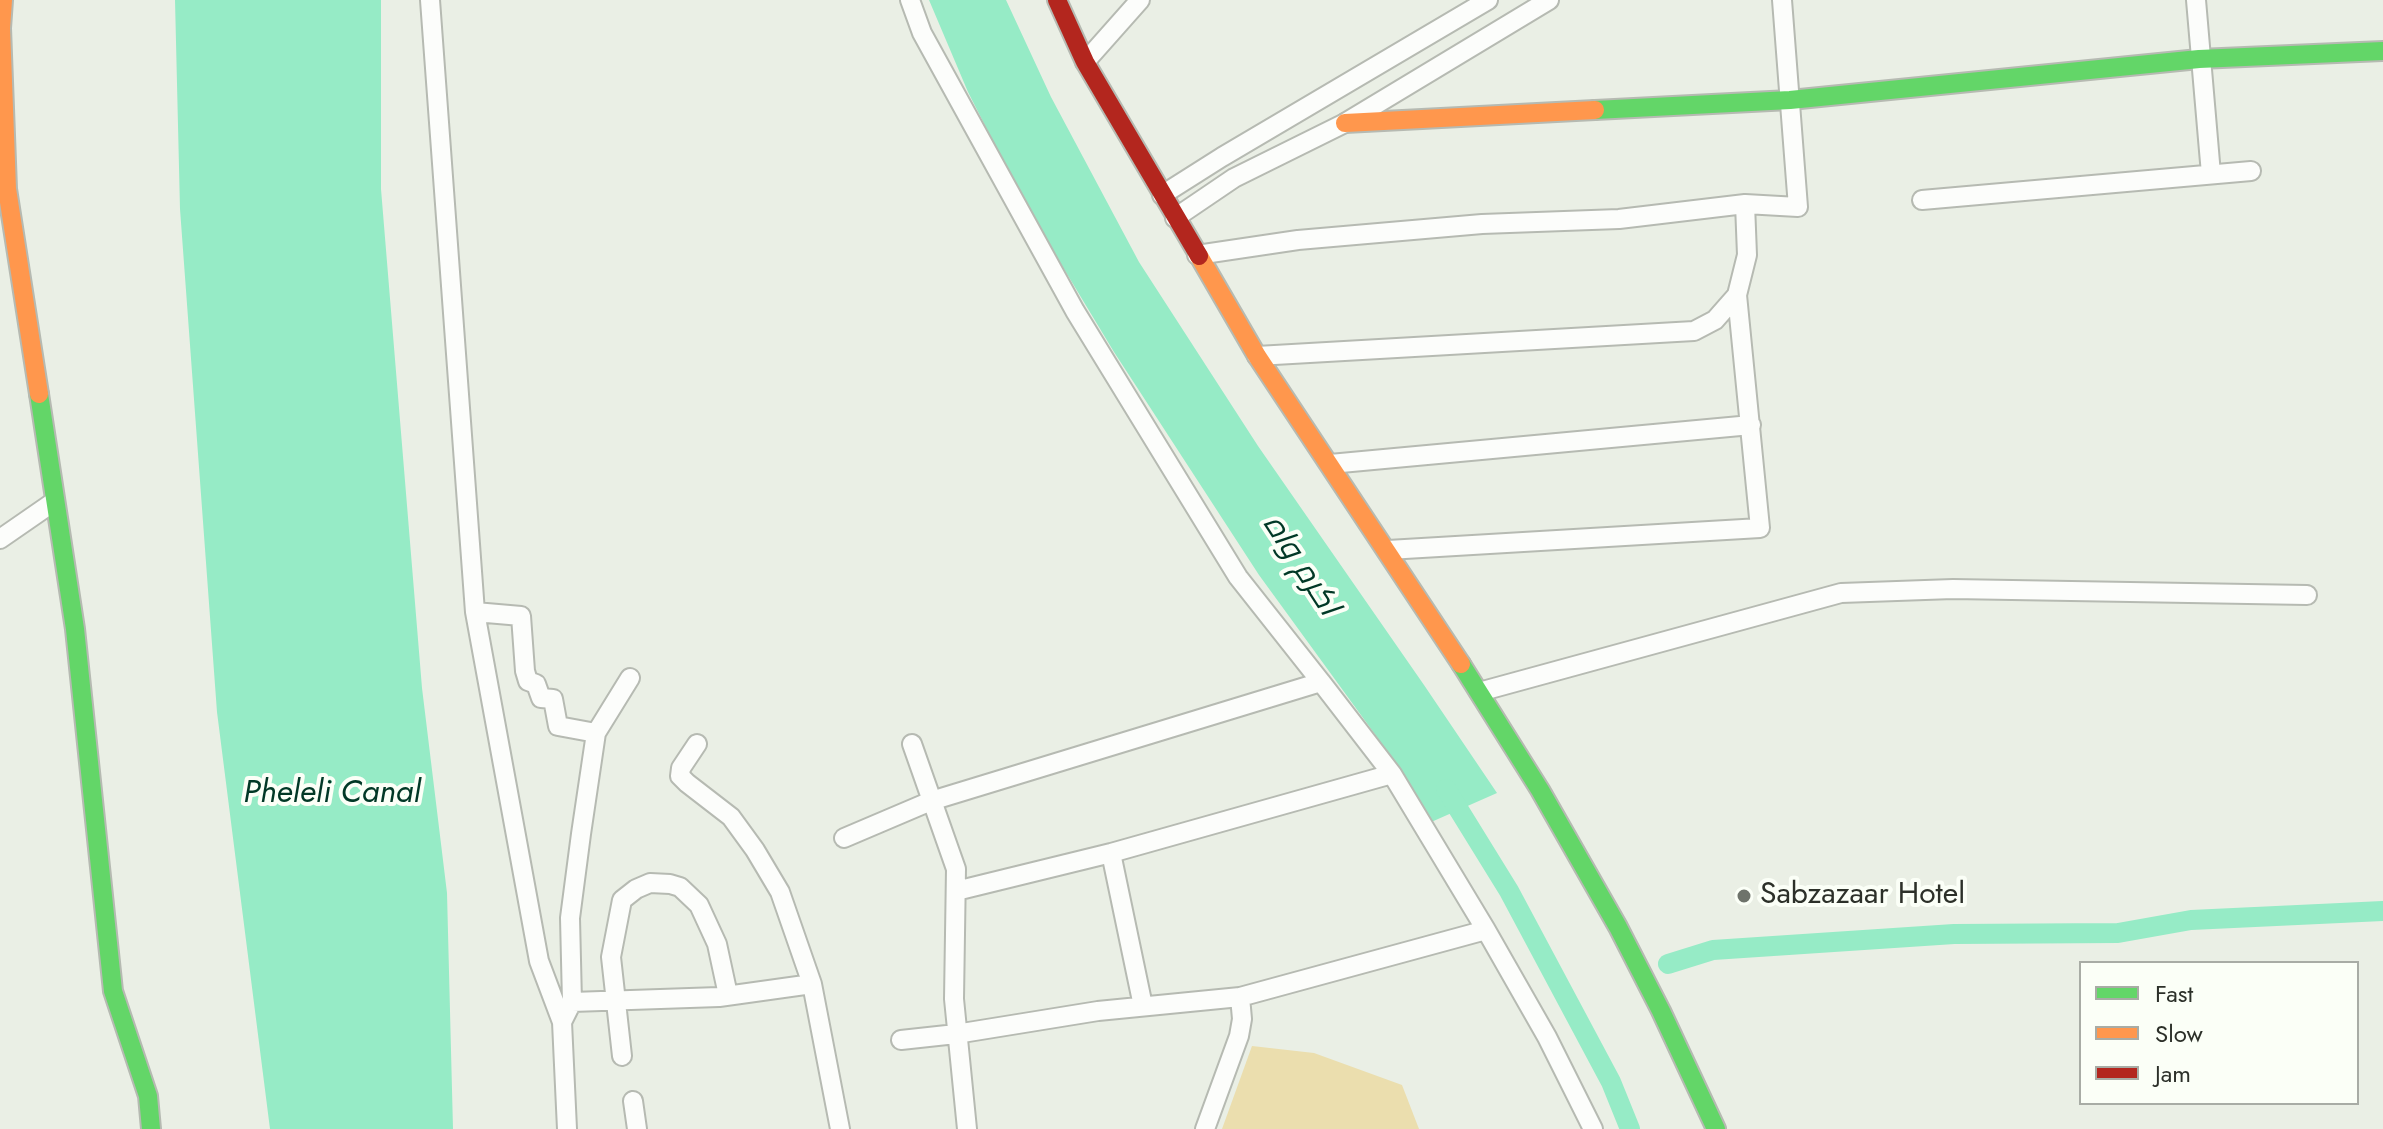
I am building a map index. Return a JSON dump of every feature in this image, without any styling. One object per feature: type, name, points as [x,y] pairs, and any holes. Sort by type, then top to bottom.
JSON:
[{"type":"street","points":[[3,0],[1,28],[7,189],[75,629],[113,991],[148,1096],[151,1129]]},
{"type":"street","points":[[430,0],[475,612],[539,961],[562,1022],[567,1129]]},
{"type":"street","points":[[910,0],[922,33],[1075,311],[1238,577],[1392,774],[1547,1037],[1593,1129]]},
{"type":"street","points":[[1057,0],[1085,62],[1257,356],[1388,550],[1540,790],[1618,927],[1716,1129]]},
{"type":"street","points":[[1085,62],[1140,0]]},
{"type":"street","points":[[1162,195],[1488,0]]},
{"type":"street","points":[[1175,218],[1234,178],[1345,123],[1549,0]]},
{"type":"street","points":[[1197,255],[1298,240],[1482,224],[1619,219],[1745,204],[1798,207],[1782,0]]},
{"type":"street","points":[[2196,0],[2211,174]]},
{"type":"street","points":[[1345,123],[1790,100],[2199,59],[2383,51]]},
{"type":"street","points":[[1922,200],[2251,171]]},
{"type":"street","points":[[1388,550],[1756,530],[1762,523],[1737,295],[1747,255],[1745,204]]},
{"type":"street","points":[[1257,356],[1694,331],[1715,320],[1737,295]]},
{"type":"street","points":[[1330,464],[1751,425]]},
{"type":"street","points":[[0,539],[55,501]]},
{"type":"street","points":[[1479,692],[1841,593],[1953,589],[2307,595]]},
{"type":"street","points":[[475,612],[521,616],[528,681],[536,684],[541,698],[553,699],[558,726],[596,733]]},
{"type":"street","points":[[562,1022],[572,1002],[570,918],[596,733],[630,678]]},
{"type":"street","points":[[844,838],[931,801],[1321,682]]},
{"type":"street","points":[[697,744],[681,768],[680,776],[731,817],[780,892],[812,984],[840,1129]]},
{"type":"street","points":[[912,744],[956,869],[954,999],[967,1129]]},
{"type":"street","points":[[956,891],[1111,853],[1392,774]]},
{"type":"street","points":[[1111,853],[1143,1006]]},
{"type":"street","points":[[622,1056],[611,957],[622,900],[636,889],[650,883],[680,887],[699,905],[717,944],[728,995]]},
{"type":"street","points":[[901,1040],[1098,1011],[1240,997],[1486,930]]},
{"type":"street","points":[[572,1002],[728,995],[812,984]]},
{"type":"street","points":[[1205,1129],[1239,1036],[1242,1019],[1240,997]]},
{"type":"street","points":[[633,1101],[637,1129]]},
{"type":"shaded area","points":[[1252,1046],[1314,1053],[1402,1085],[1419,1129],[1222,1129]]},
{"type":"water","name":"Pheleli Canal","points":[[175,0],[381,0],[381,189],[422,688],[447,893],[453,1129],[270,1129],[217,712],[180,209]]},
{"type":"water","points":[[929,0],[1006,0],[1051,97],[1139,262],[1258,446],[1497,793],[1429,823],[1411,788],[1259,575],[1114,352],[1026,206],[968,92]]},
{"type":"waterway","name":"اکرم واہ","points":[[1446,789],[1509,891],[1611,1082],[1630,1129]]},
{"type":"waterway","points":[[1668,964],[1713,950],[1954,934],[2118,933],[2191,920],[2383,911]]},
{"type":"traffic: fast","points":[[1595,110],[1790,100],[2199,59],[2383,51]]},
{"type":"traffic: fast","points":[[39,394],[75,629],[113,991],[148,1096],[151,1129]]},
{"type":"traffic: fast","points":[[1461,664],[1540,790],[1618,927],[1716,1129]]},
{"type":"traffic: slow","points":[[3,0],[1,28],[7,189],[39,394]]},
{"type":"traffic: slow","points":[[1345,123],[1595,110]]},
{"type":"traffic: slow","points":[[1199,256],[1257,356],[1461,664]]},
{"type":"traffic: jam","points":[[1057,0],[1085,62],[1199,256]]},
{"type":"place","name":"Sabzazaar Hotel","points":[[1744,896]]}]
